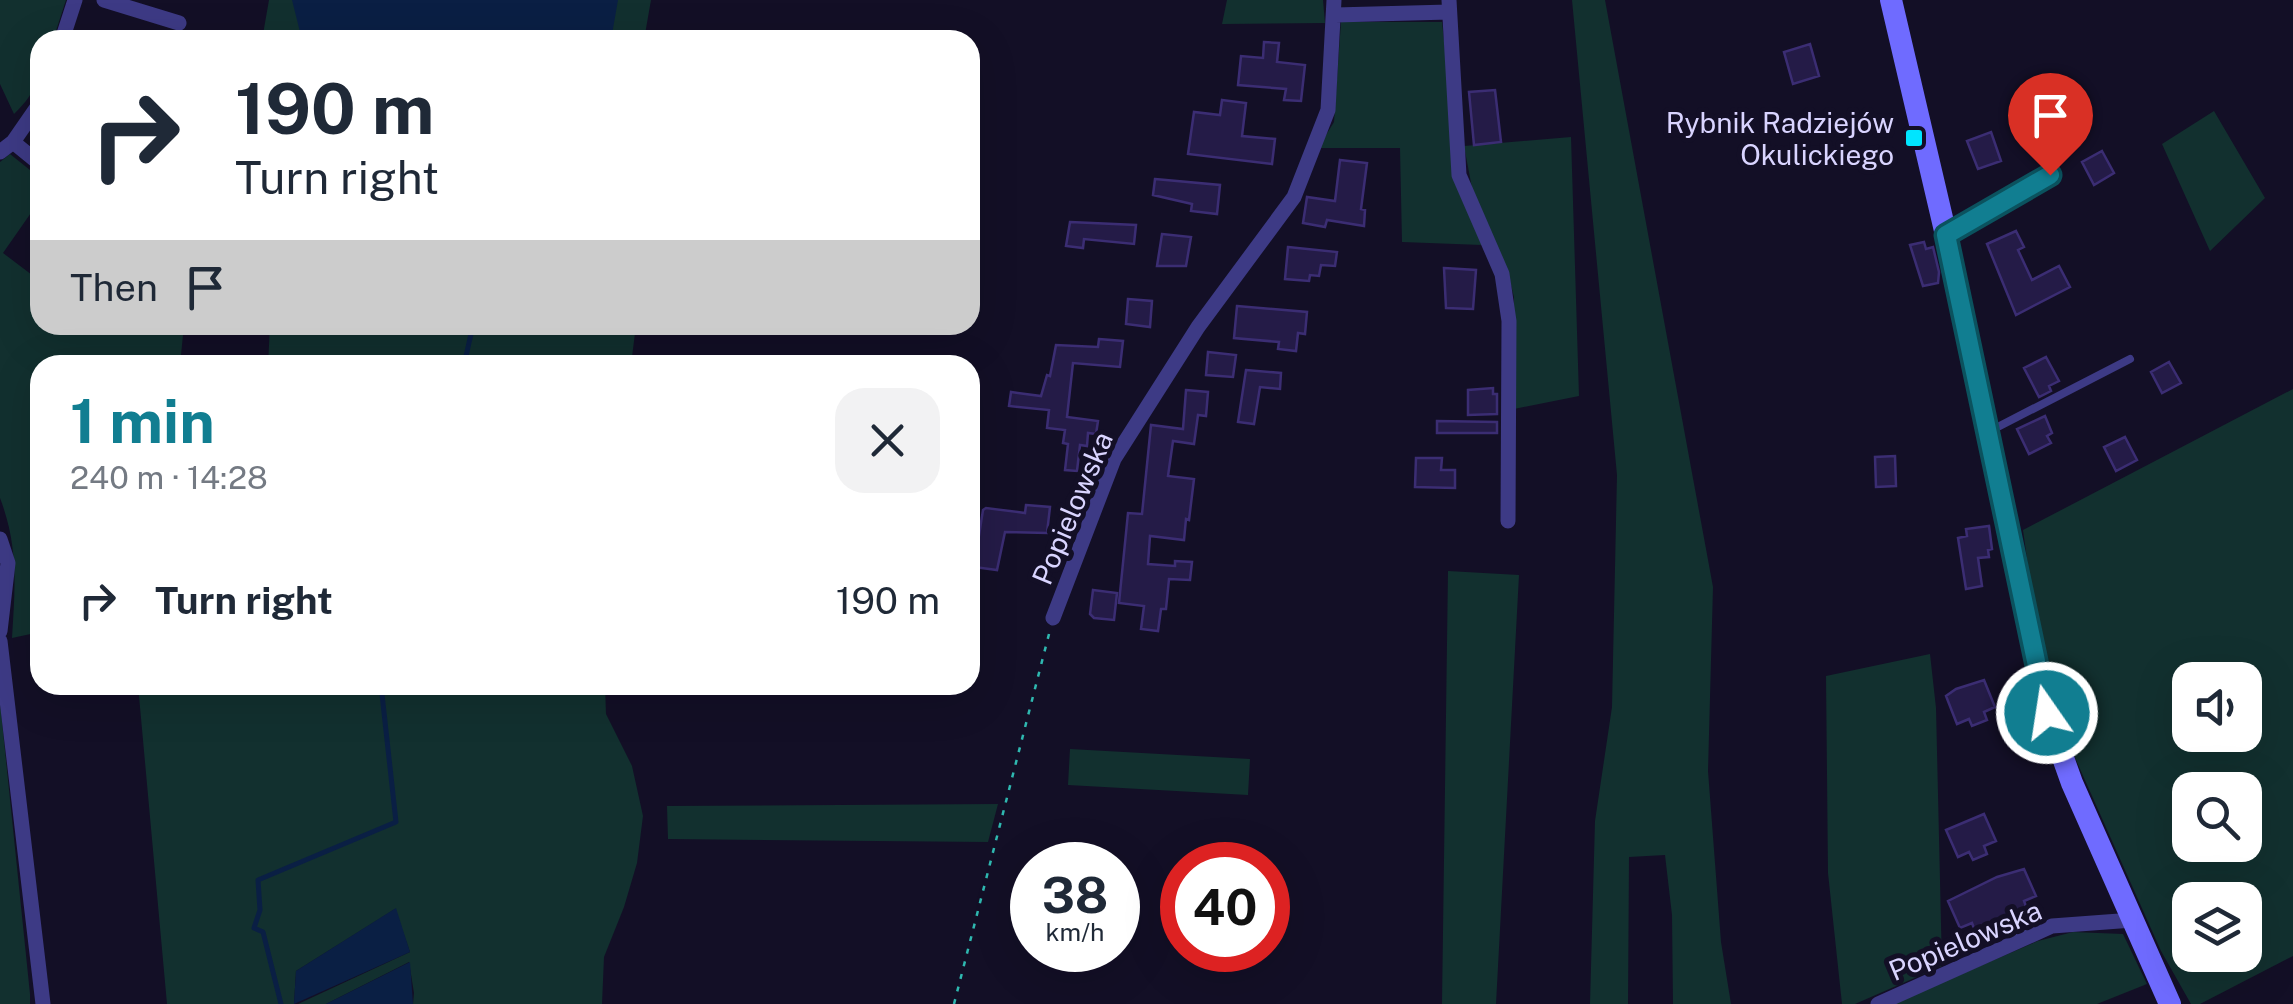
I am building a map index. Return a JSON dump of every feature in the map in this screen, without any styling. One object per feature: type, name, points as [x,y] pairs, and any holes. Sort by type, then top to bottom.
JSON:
[{"type":"street","points":[[65,30],[75,0]]},
{"type":"street","points":[[104,0],[180,23]]},
{"type":"street","points":[[1891,0],[1946,235],[2051,727],[2170,1004]]},
{"type":"street","name":"Popielowska","points":[[1053,618],[1114,459],[1198,328],[1294,197],[1328,110],[1334,8],[1449,6],[1459,175],[1502,274],[1509,321],[1508,522]]},
{"type":"street","points":[[30,116],[7,147],[30,159]]},
{"type":"street","points":[[0,539],[8,563],[0,631]]},
{"type":"street","points":[[0,641],[43,1004]]},
{"type":"street","name":"Popielowska","points":[[1878,1004],[2052,926],[2133,920]]},
{"type":"lane","points":[[1946,235],[2050,175]]},
{"type":"lane","points":[[1986,433],[2130,359]]},
{"type":"path","name":"Popielowska","points":[[954,1004],[1053,618]]},
{"type":"green space","points":[[0,0],[66,0],[56,30],[30,30],[30,95],[14,114],[0,84]]},
{"type":"green space","points":[[269,0],[651,0],[646,30],[264,30]]},
{"type":"green space","points":[[1227,0],[1323,0],[1325,23],[1222,24]]},
{"type":"green space","points":[[1572,0],[1605,0],[1713,587],[1708,771],[1721,942],[1731,1004],[1673,1004],[1672,915],[1665,855],[1629,857],[1628,1004],[1590,1004],[1595,821],[1612,707],[1617,475]]},
{"type":"green space","points":[[1341,22],[1442,22],[1460,192],[1482,245],[1402,242],[1400,148],[1318,148],[1334,122]]},
{"type":"green space","points":[[2214,111],[2265,198],[2210,251],[2162,144]]},
{"type":"green space","points":[[1571,137],[1579,396],[1514,409],[1514,297],[1472,188],[1464,146]]},
{"type":"green space","points":[[10,154],[30,170],[30,214],[3,253],[30,273],[30,335],[183,335],[181,355],[30,355],[30,634],[12,638],[13,551],[0,498],[0,162]]},
{"type":"green space","points":[[270,335],[635,335],[632,355],[268,355]]},
{"type":"green space","points":[[2293,389],[2293,956],[2262,972],[2262,882],[2172,882],[2172,970],[2068,742],[2036,623],[2023,530]]},
{"type":"green space","points":[[1448,571],[1519,575],[1496,1004],[1442,1004]]},
{"type":"green space","points":[[1930,654],[1936,708],[1942,966],[1855,1004],[1842,1004],[1828,873],[1826,676]]},
{"type":"green space","points":[[139,695],[605,695],[606,714],[632,766],[643,816],[637,863],[604,957],[602,1004],[413,1004],[409,962],[326,1004],[298,1004],[410,952],[395,909],[296,971],[294,1004],[167,1004]]},
{"type":"green space","points":[[0,702],[30,994],[30,1004],[0,1004]]},
{"type":"green space","points":[[1070,749],[1250,759],[1248,795],[1068,785]]},
{"type":"green space","points":[[998,804],[988,842],[668,839],[667,806]]},
{"type":"green space","points":[[2073,932],[2123,934],[2147,984],[2097,1004],[1892,1004],[2038,941]]},
{"type":"green space","points":[[2173,972],[2262,972],[2200,1004],[2191,1004]]},
{"type":"water","points":[[292,0],[618,0],[613,30],[300,30]]},
{"type":"water","points":[[396,908],[410,952],[294,1004],[296,971]]},
{"type":"water","points":[[410,962],[413,1004],[326,1004]]},
{"type":"building","points":[[1264,42],[1279,43],[1277,62],[1305,65],[1301,101],[1284,100],[1286,89],[1238,85],[1241,56],[1263,58]]},
{"type":"building","points":[[1810,44],[1819,76],[1793,84],[1784,52]]},
{"type":"building","points":[[1495,90],[1501,142],[1474,145],[1469,92]]},
{"type":"building","points":[[1222,100],[1246,103],[1242,136],[1275,139],[1272,164],[1188,154],[1194,112],[1220,115]]},
{"type":"building","points":[[1991,132],[2001,161],[1978,169],[1967,141]]},
{"type":"building","points":[[2102,151],[2114,173],[2094,185],[2082,162]]},
{"type":"building","points":[[1340,160],[1367,163],[1361,209],[1365,210],[1364,226],[1327,220],[1325,227],[1303,223],[1307,197],[1335,201]]},
{"type":"building","points":[[1155,179],[1220,185],[1217,214],[1191,211],[1192,204],[1153,195]]},
{"type":"building","points":[[1070,222],[1136,225],[1134,244],[1084,239],[1083,248],[1066,246]]},
{"type":"building","points":[[2016,231],[2024,247],[2018,250],[2032,280],[2059,266],[2070,287],[2016,315],[1987,244]]},
{"type":"building","points":[[1162,234],[1191,237],[1186,266],[1157,266]]},
{"type":"building","points":[[1924,242],[1926,249],[1933,247],[1939,272],[1938,283],[1923,286],[1910,245]]},
{"type":"building","points":[[1288,247],[1337,252],[1335,266],[1321,265],[1319,276],[1310,275],[1309,281],[1285,279]]},
{"type":"building","points":[[1444,268],[1476,270],[1473,309],[1446,308]]},
{"type":"building","points":[[1128,299],[1152,301],[1150,327],[1126,324]]},
{"type":"building","points":[[1237,306],[1307,312],[1305,334],[1298,333],[1296,351],[1278,349],[1279,342],[1234,338]]},
{"type":"building","points":[[1099,339],[1123,341],[1120,367],[1073,363],[1067,417],[1098,421],[1096,434],[1088,433],[1087,446],[1080,445],[1077,471],[1065,470],[1065,430],[1047,428],[1049,410],[1009,406],[1011,392],[1041,396],[1056,345],[1098,347]]},
{"type":"building","points":[[1208,352],[1236,355],[1233,377],[1206,375]]},
{"type":"building","points":[[2046,357],[2059,381],[2039,397],[2024,368]]},
{"type":"building","points":[[2169,362],[2181,383],[2162,393],[2151,372]]},
{"type":"building","points":[[1246,370],[1281,373],[1280,389],[1260,387],[1254,424],[1238,422]]},
{"type":"building","points":[[1493,388],[1493,394],[1497,394],[1497,414],[1468,415],[1468,390]]},
{"type":"building","points":[[1186,390],[1208,392],[1206,416],[1198,415],[1194,444],[1173,441],[1168,476],[1194,479],[1189,520],[1186,519],[1184,540],[1150,536],[1148,564],[1175,566],[1175,561],[1192,562],[1190,580],[1169,579],[1166,609],[1161,609],[1158,631],[1141,629],[1144,606],[1119,603],[1128,513],[1142,514],[1151,425],[1183,429]]},
{"type":"building","points":[[2045,416],[2052,433],[2047,436],[2051,443],[2029,454],[2017,429]]},
{"type":"building","points":[[1437,421],[1497,422],[1497,433],[1437,433]]},
{"type":"building","points":[[2125,437],[2137,460],[2116,471],[2104,447]]},
{"type":"building","points":[[1895,456],[1896,486],[1876,487],[1875,457]]},
{"type":"building","points":[[1416,458],[1442,458],[1441,470],[1455,470],[1455,488],[1415,487]]},
{"type":"building","points":[[1026,505],[1050,507],[1047,533],[1005,532],[997,570],[980,568],[983,510],[1025,513]]},
{"type":"building","points":[[1989,526],[1992,549],[1988,550],[1989,557],[1978,558],[1982,586],[1966,589],[1958,538],[1967,536],[1966,529]]},
{"type":"building","points":[[1093,590],[1117,593],[1114,620],[1090,614]]},
{"type":"building","points":[[1984,680],[1995,707],[1984,712],[1987,720],[1972,726],[1969,719],[1957,724],[1946,696]]},
{"type":"building","points":[[1984,814],[1996,841],[1984,846],[1987,854],[1973,860],[1969,852],[1958,857],[1946,830]]},
{"type":"building","points":[[2024,869],[2036,896],[2024,901],[2027,909],[1975,931],[1972,923],[1960,928],[1948,901],[1997,877]]},
{"type":"waterway","points":[[466,355],[471,335]]},
{"type":"waterway","points":[[281,1004],[263,932],[254,928],[260,910],[258,880],[396,822],[382,695]]},
{"type":"place","name":"Rybnik Radziejów Okulickiego","points":[[1914,138]]},
{"type":"route","points":[[2047,713],[1946,235],[2050,175]]}]
